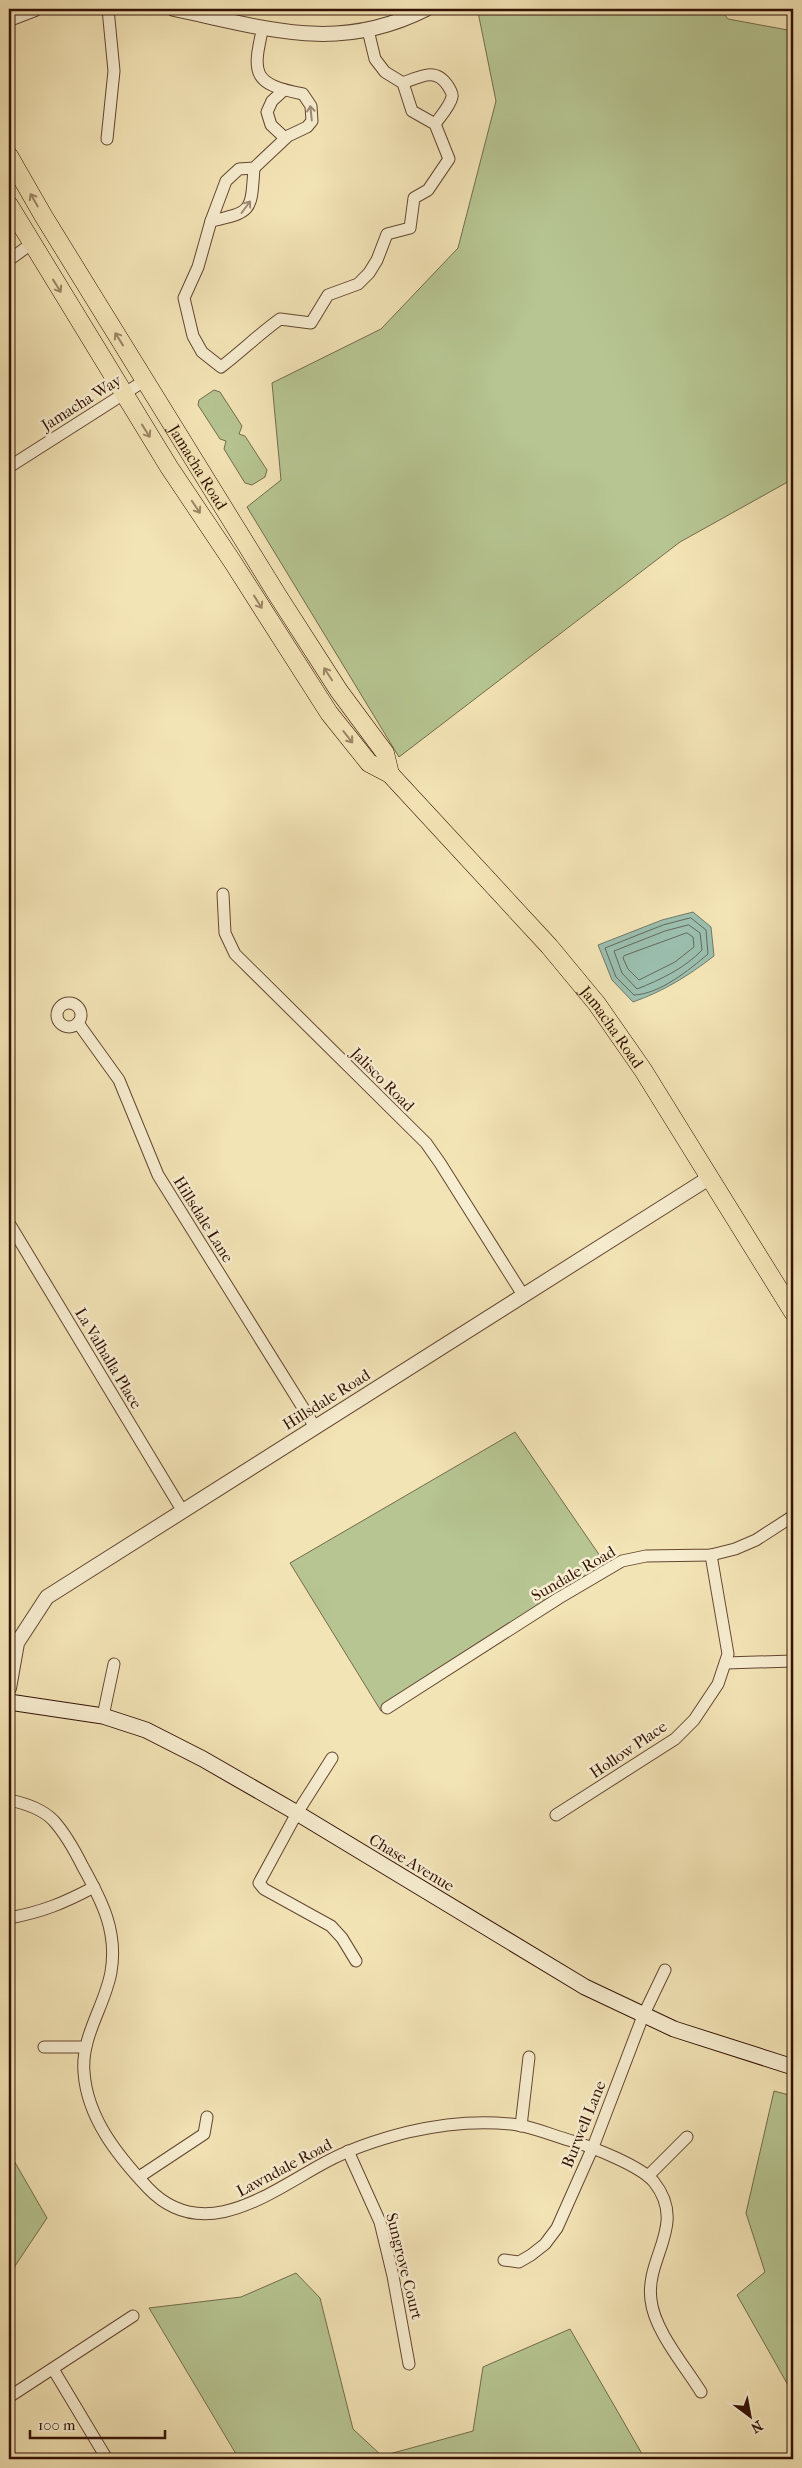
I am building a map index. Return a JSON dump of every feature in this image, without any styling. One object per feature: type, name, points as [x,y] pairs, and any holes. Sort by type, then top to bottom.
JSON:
[{"type":"main road","name":"Jamacha Road","points":[[9,156],[44,217],[238,532],[339,692],[385,753],[390,774]]},
{"type":"main road","name":"Jamacha Road","points":[[9,205],[168,467],[232,560],[329,713],[369,763],[390,774],[549,946],[597,1004],[643,1070],[709,1178],[753,1244],[793,1312]]},
{"type":"main road","points":[[232,560],[238,532]]},
{"type":"main road","name":"Chase Avenue","points":[[9,1702],[103,1716],[146,1730],[195,1755],[297,1813],[548,1966],[643,2016],[674,2029],[793,2067]]},
{"type":"street","points":[[9,19],[35,9]]},
{"type":"street","points":[[107,139],[114,71],[108,9]]},
{"type":"street","points":[[174,9],[263,27],[317,35],[368,30],[406,19],[426,9]]},
{"type":"street","points":[[263,27],[255,58],[257,69],[267,82],[284,90],[303,94],[311,106],[312,121],[307,127],[285,138],[254,168],[239,169],[226,181],[210,221],[198,267],[184,298],[194,336],[206,356],[221,367],[242,352],[256,336],[280,319],[311,322],[328,295],[358,284],[369,273],[377,260],[387,234],[410,228],[414,198],[428,190],[449,159],[435,124],[412,111],[403,83],[380,67],[375,59],[368,30]]},
{"type":"street","points":[[403,83],[429,73],[434,73],[446,83],[452,92],[452,99],[435,124]]},
{"type":"street","points":[[284,90],[272,101],[267,112],[270,125],[285,138]]},
{"type":"street","points":[[210,221],[238,215],[246,210],[252,202],[254,168]]},
{"type":"street","points":[[9,260],[31,244]]},
{"type":"street","name":"Jamacha Way","points":[[9,467],[144,381]]},
{"type":"street","name":"Jalisco Road","points":[[222,894],[225,933],[235,954],[426,1143],[523,1295]]},
{"type":"street","name":"Hillsdale Lane","points":[[78,1023],[119,1080],[158,1175],[315,1426]]},
{"type":"street","name":"Hillsdale Road","points":[[9,1688],[17,1643],[47,1597],[709,1178]]},
{"type":"street","name":"La Valhalla Place","points":[[9,1223],[182,1510]]},
{"type":"street","name":"Sundale Road","points":[[387,1708],[559,1598],[622,1561],[646,1556],[711,1555],[735,1549],[756,1540],[793,1516]]},
{"type":"street","name":"Hollow Place","points":[[556,1815],[675,1739],[694,1720],[713,1691],[726,1663],[728,1654],[711,1555]]},
{"type":"street","points":[[726,1663],[793,1661]]},
{"type":"street","points":[[103,1716],[114,1664]]},
{"type":"street","points":[[332,1758],[297,1813],[259,1883],[264,1889],[332,1926],[342,1938],[356,1962]]},
{"type":"street","name":"Lawndale Road","points":[[9,1800],[29,1805],[52,1818],[73,1848],[109,1920],[113,1958],[107,1989],[84,2047],[85,2083],[96,2120],[102,2132],[155,2194],[171,2205],[199,2213],[220,2214],[249,2204],[348,2151],[380,2140],[429,2128],[473,2124],[521,2126],[593,2147],[648,2176],[660,2192],[667,2215],[667,2232],[650,2286],[652,2309],[659,2326],[701,2392]]},
{"type":"street","points":[[9,1918],[42,1912],[65,1903],[94,1887]]},
{"type":"street","name":"Burwell Lane","points":[[504,2260],[519,2262],[537,2251],[551,2237],[593,2147],[643,2016],[665,1970]]},
{"type":"street","points":[[44,2047],[84,2047]]},
{"type":"street","points":[[521,2126],[529,2057]]},
{"type":"street","points":[[139,2177],[204,2134],[207,2118]]},
{"type":"street","points":[[648,2176],[687,2137]]},
{"type":"street","name":"Sungrove Court","points":[[348,2151],[380,2222],[393,2276],[409,2364]]},
{"type":"street","points":[[9,2397],[133,2316]]},
{"type":"street","points":[[53,2369],[107,2459]]},
{"type":"green space","points":[[482,9],[720,9],[728,19],[793,31],[793,479],[680,542],[399,757],[247,507],[281,480],[272,383],[381,329],[458,248],[496,101],[478,12]]},
{"type":"green space","points":[[214,390],[220,392],[242,426],[239,434],[245,436],[267,470],[265,477],[252,485],[245,483],[224,449],[226,441],[220,439],[198,405],[199,400]]},
{"type":"green space","points":[[515,1432],[609,1569],[381,1711],[290,1563]]},
{"type":"green space","points":[[774,2091],[793,2096],[793,2394],[737,2295],[765,2272],[746,2213]]},
{"type":"green space","points":[[9,2152],[47,2218],[9,2275]]},
{"type":"green space","points":[[296,2273],[320,2298],[353,2429],[382,2456],[473,2431],[483,2367],[570,2329],[645,2459],[239,2459],[149,2308],[241,2297]]},
{"type":"water","points":[[693,912],[711,927],[714,956],[675,982],[633,1002],[612,980],[598,945],[662,920]]}]
